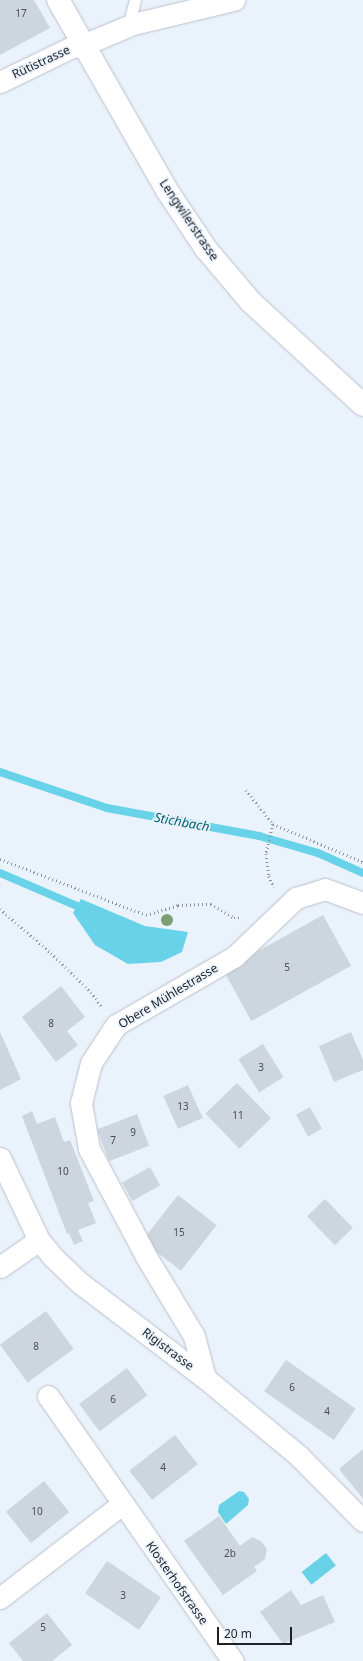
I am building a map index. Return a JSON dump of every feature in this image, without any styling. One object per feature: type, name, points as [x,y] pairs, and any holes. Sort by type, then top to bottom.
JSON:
[{"type":"street","name":"Lengwilerstrasse","points":[[58,0],[168,192],[206,249],[251,302],[363,405]]},
{"type":"street","name":"Rütistrasse","points":[[0,82],[70,48],[83,45],[133,24],[234,0]]},
{"type":"street","name":"Obere Mühlestrasse","points":[[205,1378],[194,1336],[147,1258],[89,1149],[81,1103],[91,1063],[116,1025],[234,957],[296,898],[326,889],[363,903]]},
{"type":"street","name":"Rigistrasse","points":[[0,1158],[39,1240],[80,1283],[205,1378],[299,1456],[363,1521]]},
{"type":"street","points":[[0,1268],[39,1240]]},
{"type":"street","name":"Klosterhofstrasse","points":[[48,1396],[233,1661]]},
{"type":"street","points":[[0,1598],[122,1504]]},
{"type":"lane","points":[[133,24],[131,15],[135,0]]},
{"type":"path","points":[[246,790],[273,824],[363,862]]},
{"type":"path","points":[[0,858],[146,915],[178,905],[211,904],[234,918],[280,913],[269,876],[266,854],[273,824]]},
{"type":"path","points":[[0,909],[51,953],[85,986],[116,1025]]},
{"type":"water","points":[[81,899],[145,926],[188,932],[182,952],[161,962],[128,964],[95,945],[73,913]]},
{"type":"water","points":[[239,1491],[244,1492],[249,1499],[248,1505],[226,1524],[218,1512],[219,1505]]},
{"type":"water","points":[[326,1553],[336,1566],[311,1585],[302,1572]]},
{"type":"building","points":[[0,0],[34,0],[50,28],[0,55]]},
{"type":"building","points":[[323,915],[351,966],[251,1021],[223,970]]},
{"type":"building","points":[[61,986],[85,1017],[67,1031],[78,1045],[56,1062],[22,1017]]},
{"type":"building","points":[[0,1032],[21,1079],[0,1090]]},
{"type":"building","points":[[351,1032],[363,1060],[363,1070],[334,1082],[319,1046]]},
{"type":"building","points":[[263,1044],[284,1077],[259,1092],[238,1059]]},
{"type":"building","points":[[237,1083],[271,1118],[239,1149],[205,1114]]},
{"type":"building","points":[[188,1085],[203,1118],[178,1129],[163,1096]]},
{"type":"building","points":[[310,1107],[322,1129],[308,1137],[296,1115]]},
{"type":"building","points":[[32,1111],[37,1124],[55,1117],[64,1142],[70,1140],[94,1201],[88,1203],[96,1223],[78,1230],[83,1241],[74,1245],[69,1233],[67,1234],[22,1116]]},
{"type":"building","points":[[137,1114],[149,1146],[109,1161],[97,1129]]},
{"type":"building","points":[[150,1167],[160,1185],[132,1201],[122,1183]]},
{"type":"building","points":[[178,1195],[217,1225],[181,1271],[142,1241]]},
{"type":"building","points":[[325,1199],[353,1228],[335,1245],[307,1216]]},
{"type":"building","points":[[46,1311],[74,1349],[28,1383],[0,1344]]},
{"type":"building","points":[[286,1360],[356,1409],[334,1440],[264,1391]]},
{"type":"building","points":[[127,1368],[147,1395],[100,1431],[79,1404]]},
{"type":"building","points":[[175,1435],[198,1464],[152,1500],[129,1471]]},
{"type":"building","points":[[363,1449],[363,1499],[339,1469]]},
{"type":"building","points":[[44,1481],[69,1512],[31,1543],[6,1512]]},
{"type":"building","points":[[219,1516],[240,1546],[252,1537],[261,1541],[267,1549],[265,1559],[254,1567],[257,1571],[223,1595],[184,1541]]},
{"type":"building","points":[[107,1561],[161,1597],[139,1630],[85,1593]]},
{"type":"building","points":[[291,1590],[301,1605],[323,1595],[335,1622],[283,1644],[260,1612]]},
{"type":"building","points":[[47,1613],[72,1645],[52,1661],[23,1661],[9,1643]]},
{"type":"waterway","name":"Stichbach","points":[[0,772],[107,808],[259,836],[318,853],[363,873]]},
{"type":"waterway","points":[[0,873],[77,906]]}]
